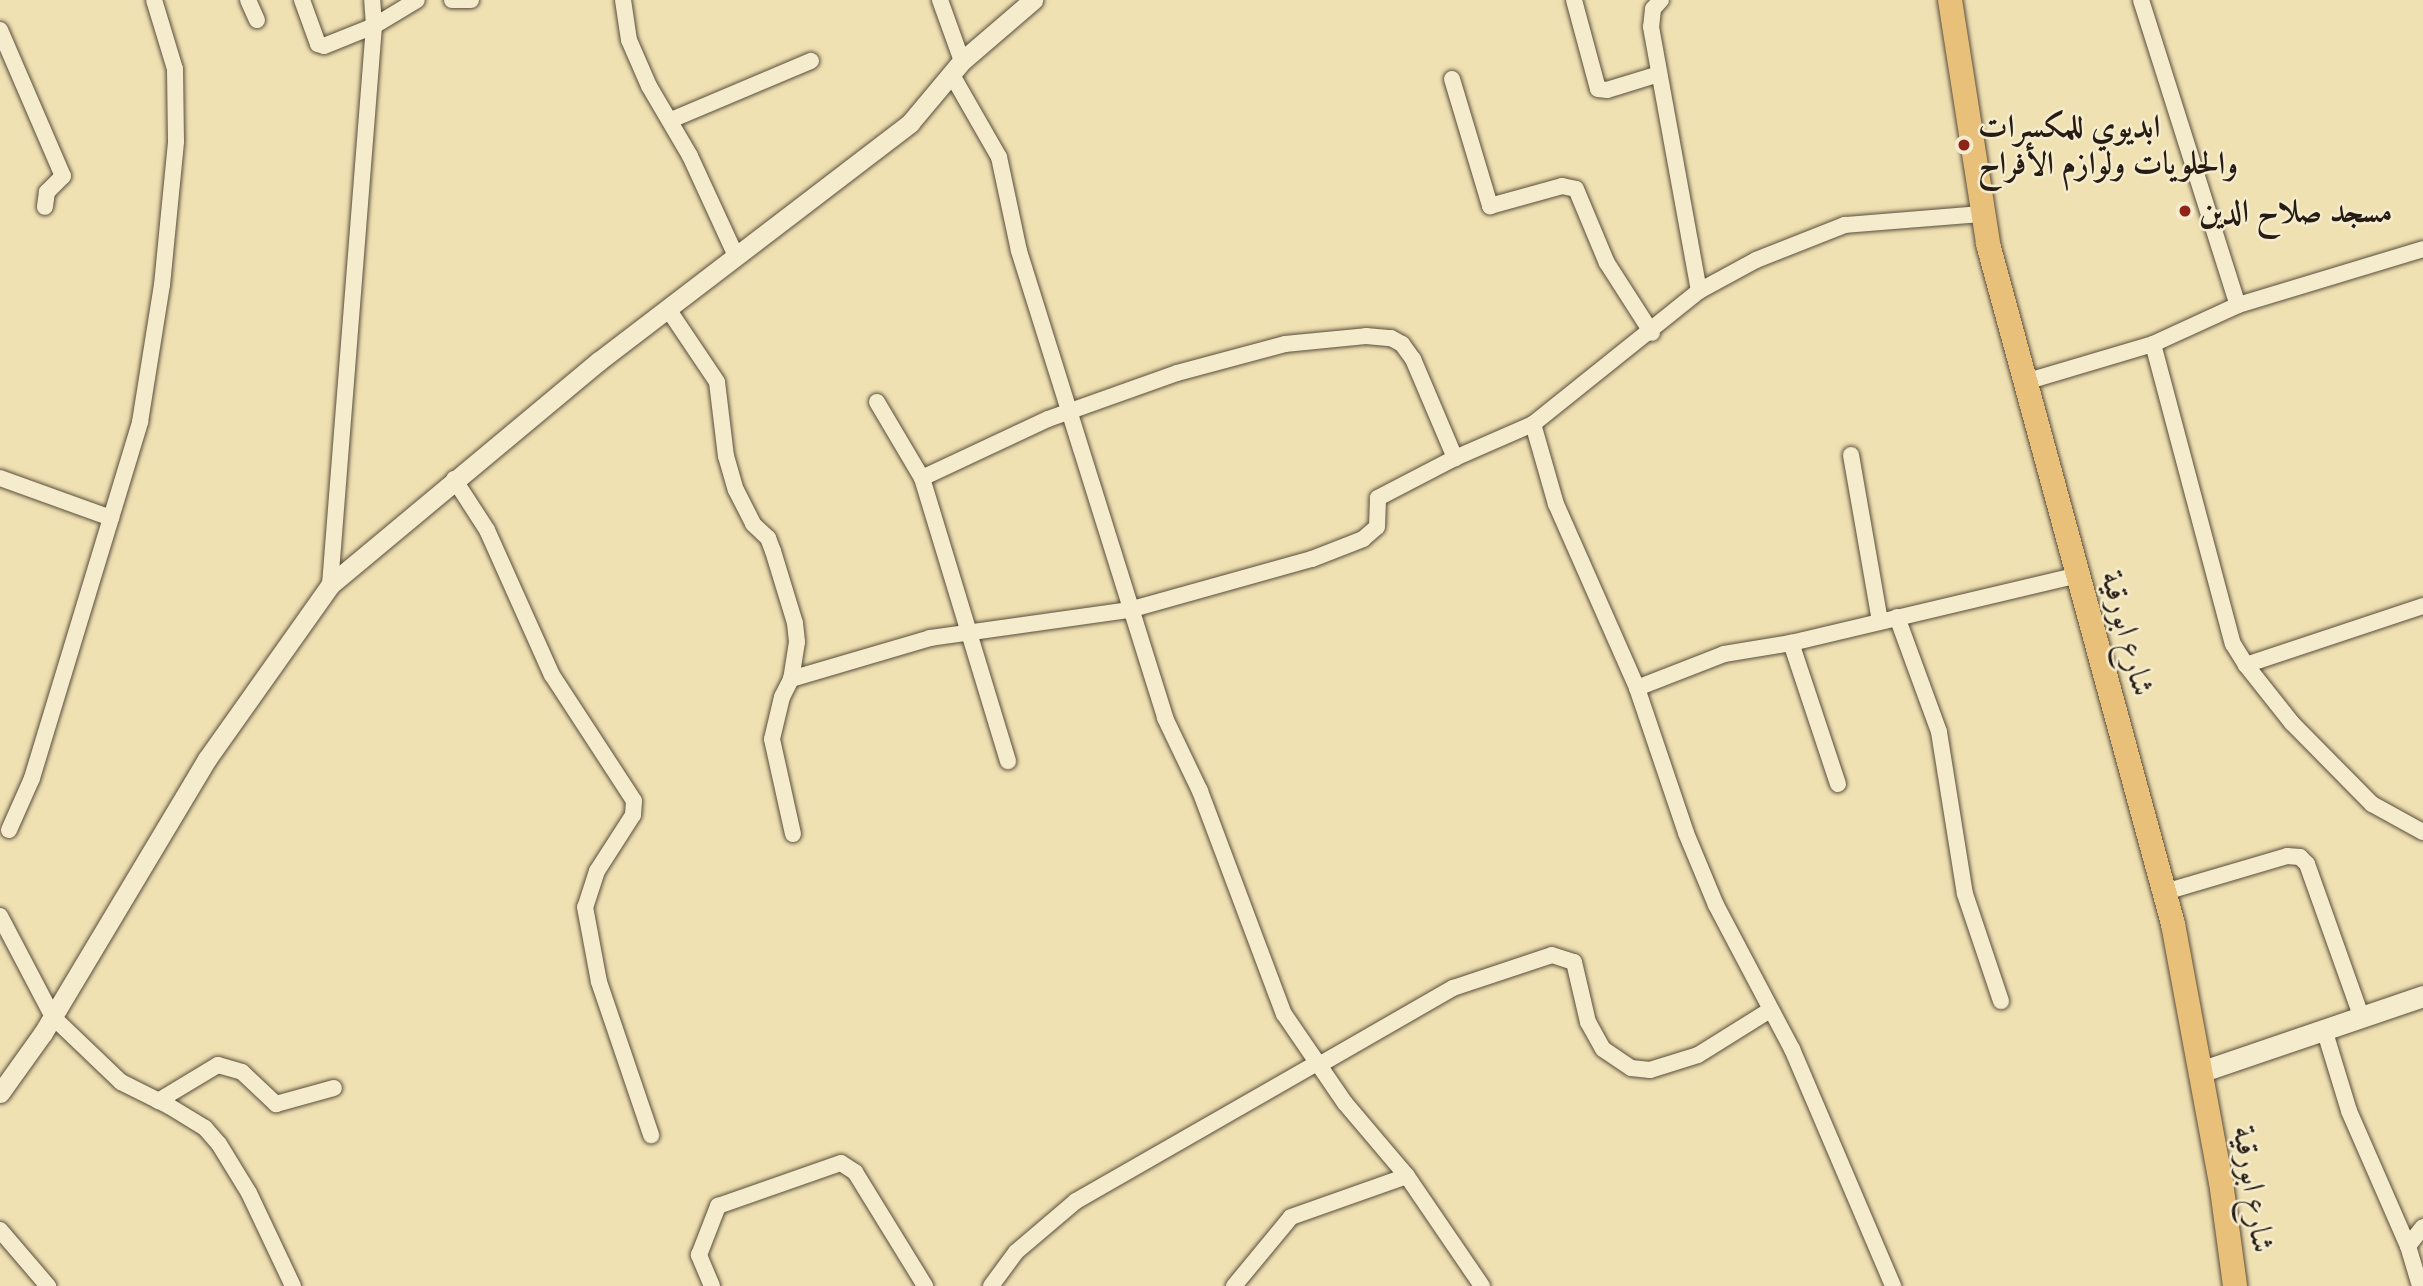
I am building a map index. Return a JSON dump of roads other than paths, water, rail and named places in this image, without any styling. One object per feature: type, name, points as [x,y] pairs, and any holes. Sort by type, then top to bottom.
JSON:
[{"type":"main road","name":"شارع ابورقية","points":[[1950,0],[1983,214],[2025,382],[2165,892],[2200,1072],[2235,1286]]},
{"type":"main road","points":[[2200,1072],[2361,1016],[2421,1002]]},
{"type":"street","points":[[3,835],[32,778],[140,422],[172,189],[175,69],[154,0]]},
{"type":"street","points":[[248,0],[257,20]]},
{"type":"street","points":[[302,0],[320,46],[374,26],[417,0]]},
{"type":"street","points":[[330,585],[374,26],[372,0]]},
{"type":"street","points":[[452,0],[471,0]]},
{"type":"street","points":[[623,0],[629,40],[649,86],[671,120],[736,256]]},
{"type":"street","points":[[940,0],[957,68],[999,157],[1018,251],[1067,414],[1165,718],[1199,791],[1284,1014],[1345,1103],[1407,1176],[1482,1286]]},
{"type":"street","points":[[0,1093],[52,1017],[207,759],[330,585],[454,479],[668,309],[910,123],[957,68],[1033,0]]},
{"type":"street","points":[[1573,0],[1598,89],[1607,90],[1659,74]]},
{"type":"street","points":[[1661,0],[1651,17],[1699,291]]},
{"type":"street","points":[[2141,0],[2238,305]]},
{"type":"street","points":[[0,30],[64,176],[47,192],[45,207]]},
{"type":"street","points":[[671,120],[811,61]]},
{"type":"street","points":[[1452,79],[1490,206],[1562,186],[1576,189],[1607,263],[1652,332]]},
{"type":"street","points":[[791,679],[930,638],[1129,610],[1243,581],[1363,539],[1377,527],[1378,498],[1455,458],[1533,424],[1652,332],[1699,291],[1756,260],[1844,225],[1983,214]]},
{"type":"street","points":[[2025,382],[2153,344],[2238,305],[2423,249]]},
{"type":"street","points":[[668,309],[717,382],[726,456],[736,490],[753,524],[768,538],[774,551],[796,633],[791,679],[782,697],[772,739],[793,835]]},
{"type":"street","points":[[922,478],[1067,414],[1177,373],[1285,344],[1378,337],[1402,344],[1413,359],[1455,458]]},
{"type":"street","points":[[2153,344],[2233,644],[2246,665],[2292,723],[2346,779],[2372,804],[2423,832]]},
{"type":"street","points":[[877,402],[922,478],[1008,761]]},
{"type":"street","points":[[1533,424],[1556,504],[1637,688],[1691,845],[1770,1010],[1792,1049],[1893,1286]]},
{"type":"street","points":[[1851,455],[1880,621]]},
{"type":"street","points":[[0,478],[111,518]]},
{"type":"street","points":[[454,479],[487,530],[552,675],[634,801],[633,816],[597,870],[585,907],[599,982],[651,1135]]},
{"type":"street","points":[[1637,688],[1724,654],[1791,643],[2078,575]]},
{"type":"street","points":[[2246,665],[2423,606]]},
{"type":"street","points":[[1897,618],[1939,732],[1965,894],[2001,1001]]},
{"type":"street","points":[[1791,643],[1838,784]]},
{"type":"street","points":[[2165,892],[2287,856],[2300,858],[2307,864],[2361,1016]]},
{"type":"street","points":[[0,916],[52,1017],[121,1082],[205,1128],[219,1144],[249,1193],[293,1286]]},
{"type":"street","points":[[997,1284],[1016,1252],[1076,1201],[1453,988],[1552,955],[1574,962],[1588,1022],[1603,1049],[1631,1068],[1650,1070],[1698,1055],[1770,1010]]},
{"type":"street","points":[[2324,1030],[2349,1111],[2408,1246],[2420,1286]]},
{"type":"street","points":[[158,1101],[218,1065],[242,1072],[276,1104],[334,1088]]},
{"type":"street","points":[[712,1286],[699,1255],[718,1206],[841,1163],[855,1172],[925,1286]]},
{"type":"street","points":[[1234,1286],[1291,1217],[1407,1176]]},
{"type":"street","points":[[2408,1246],[2423,1227]]},
{"type":"street","points":[[0,1230],[48,1286]]},
{"type":"place","name":"ابديوي للمكسرات والحلويات ولوازم الأفراح","points":[[1964,145]]},
{"type":"place","name":"مسجد صلاح الدين","points":[[2185,211]]}]
